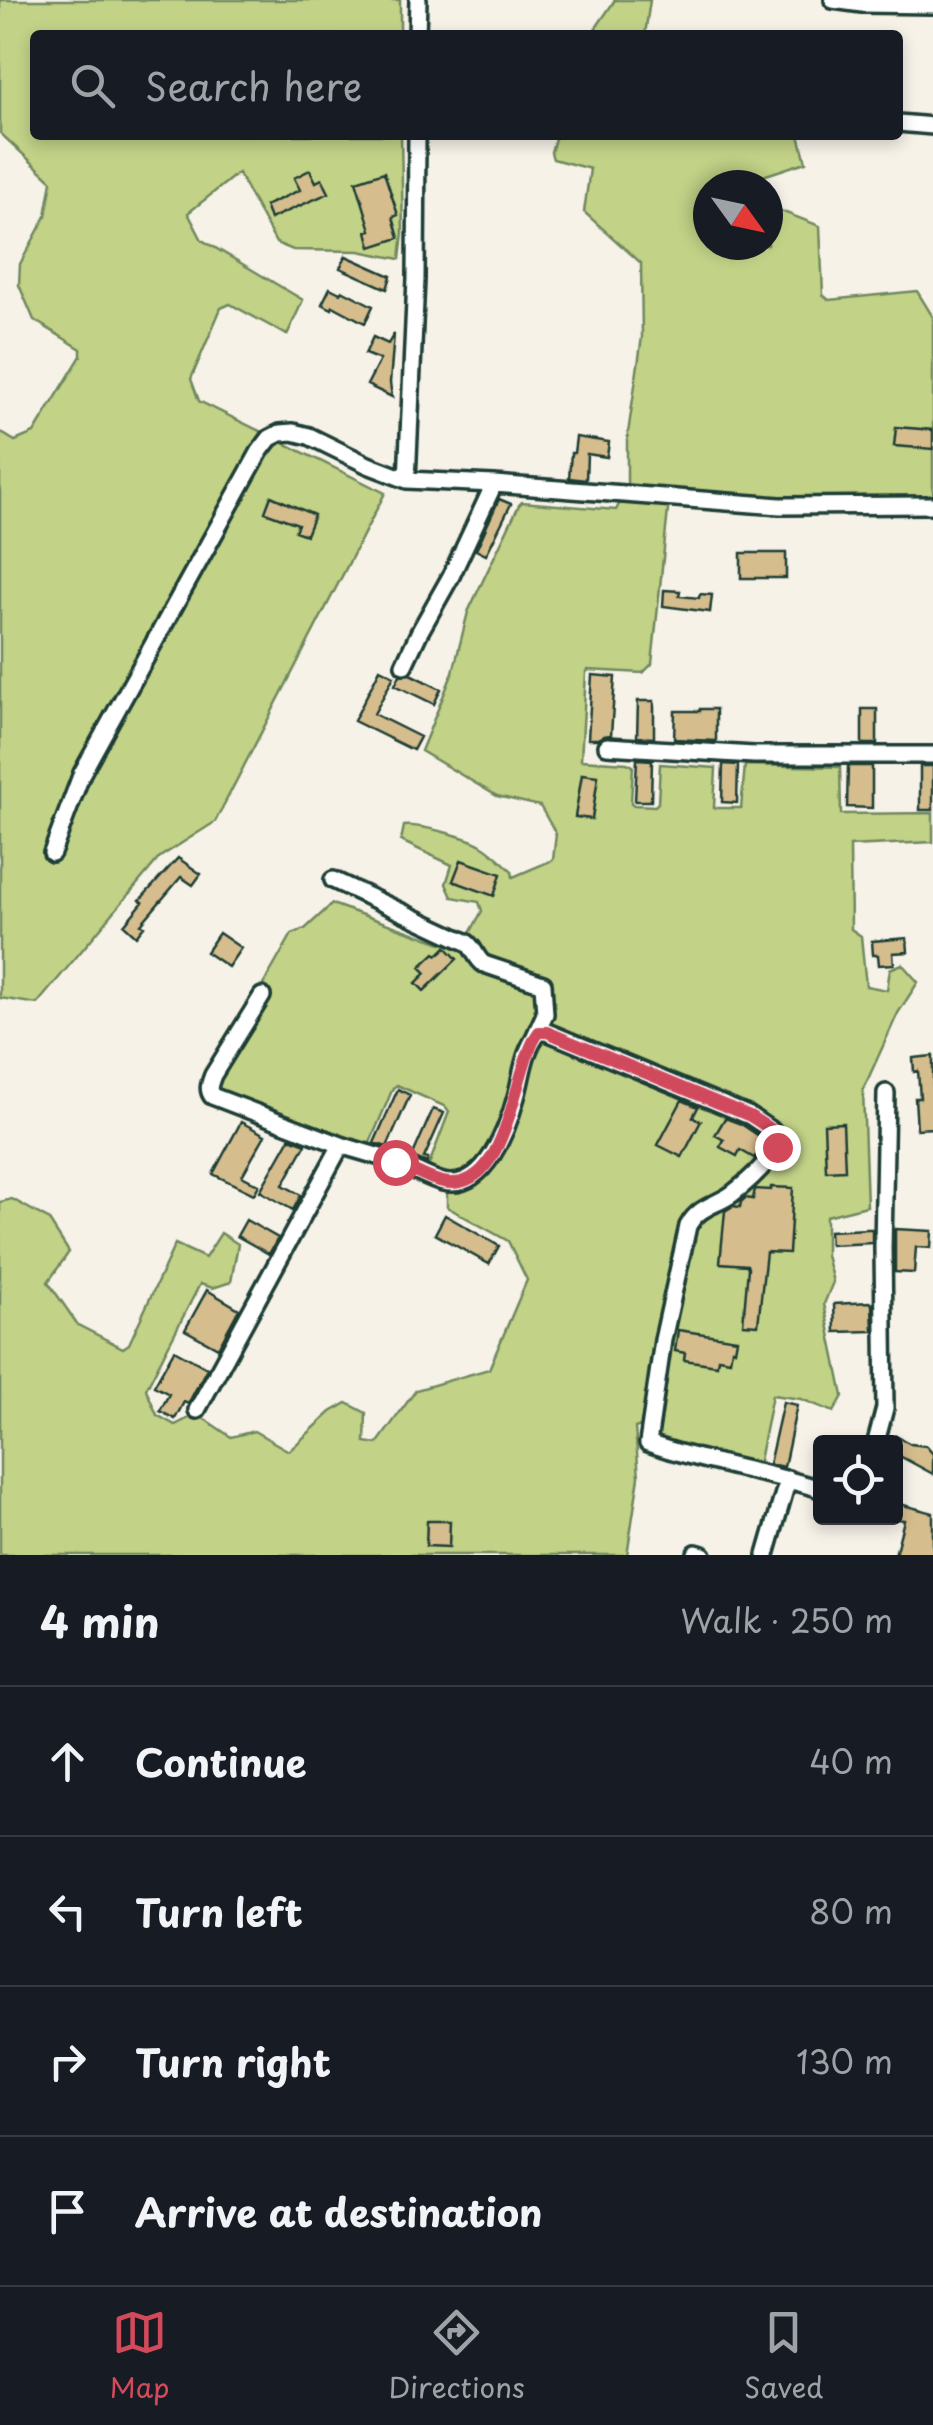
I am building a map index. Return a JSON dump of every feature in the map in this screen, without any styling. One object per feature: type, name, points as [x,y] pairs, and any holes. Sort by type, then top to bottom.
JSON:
[{"type":"street","points":[[417,30],[418,0]]},
{"type":"street","points":[[833,0],[933,5]]},
{"type":"street","points":[[903,123],[933,126]]},
{"type":"street","points":[[407,480],[416,279],[417,140]]},
{"type":"street","points":[[52,853],[82,773],[270,438],[280,432],[308,436],[407,480],[780,506],[933,505]]},
{"type":"street","points":[[404,665],[494,484]]},
{"type":"street","points":[[607,746],[754,755],[933,755]]},
{"type":"street","points":[[262,996],[213,1074],[209,1087],[212,1096],[443,1182],[466,1180],[487,1162],[498,1144],[516,1096],[525,1056],[545,1014],[543,984],[484,964],[466,942],[333,880]]},
{"type":"street","points":[[534,1038],[539,1032],[547,1032],[750,1116],[775,1132],[777,1147],[763,1165],[733,1193],[698,1211],[688,1226],[663,1340],[648,1442],[813,1487]]},
{"type":"street","points":[[878,1435],[885,1408],[886,1093]]},
{"type":"street","points":[[197,1410],[341,1145]]},
{"type":"street","points":[[766,1555],[788,1478]]},
{"type":"green space","points":[[0,0],[400,0],[400,30],[30,30],[30,140],[401,140],[403,233],[400,259],[359,251],[293,250],[276,243],[238,173],[188,213],[202,240],[303,300],[287,335],[230,304],[221,308],[191,379],[199,401],[385,493],[215,822],[160,857],[37,1004],[0,998],[0,432],[15,441],[34,433],[81,356],[81,349],[34,320],[19,285],[20,264],[46,216],[52,181],[0,133]]},
{"type":"green space","points":[[615,0],[650,0],[646,30],[594,30]]},
{"type":"green space","points":[[555,140],[800,140],[806,162],[781,170],[693,170],[693,260],[783,260],[783,212],[820,226],[823,295],[829,300],[917,291],[933,317],[933,498],[780,502],[670,491],[652,664],[643,673],[586,673],[581,760],[633,766],[634,805],[658,803],[660,764],[716,768],[714,808],[741,808],[745,765],[840,767],[841,814],[933,813],[933,842],[850,846],[851,929],[861,936],[866,986],[887,990],[890,969],[902,964],[918,982],[898,1013],[863,1090],[867,1206],[826,1216],[826,1255],[833,1282],[824,1304],[843,1396],[834,1412],[801,1399],[772,1395],[758,1466],[655,1439],[641,1426],[635,1428],[639,1477],[627,1555],[0,1555],[0,1202],[12,1199],[48,1219],[69,1252],[48,1282],[78,1325],[123,1348],[129,1344],[175,1244],[205,1258],[221,1233],[238,1244],[231,1282],[213,1288],[200,1284],[146,1389],[157,1415],[175,1425],[197,1414],[231,1437],[254,1431],[289,1451],[331,1412],[347,1403],[366,1413],[365,1442],[377,1444],[416,1390],[489,1369],[527,1280],[508,1241],[447,1207],[447,1177],[427,1170],[449,1112],[444,1106],[397,1085],[369,1145],[363,1148],[212,1088],[292,934],[305,929],[332,904],[461,950],[482,911],[479,902],[452,897],[446,884],[452,865],[401,841],[404,826],[431,829],[475,842],[497,857],[513,877],[553,860],[556,834],[540,806],[497,796],[421,751],[453,672],[468,612],[519,505],[522,502],[616,510],[627,489],[627,440],[642,337],[641,263],[584,212],[590,169],[553,159]]},
{"type":"building","points":[[310,170],[316,182],[322,179],[329,193],[270,219],[265,206],[300,190],[294,178]]},
{"type":"building","points":[[384,172],[398,215],[393,217],[399,238],[371,247],[367,231],[371,230],[356,181]]},
{"type":"building","points":[[346,256],[391,276],[387,289],[340,268]]},
{"type":"building","points":[[330,288],[373,306],[365,323],[322,304]]},
{"type":"building","points":[[394,334],[392,397],[367,385],[380,360],[365,354],[373,337],[388,344]]},
{"type":"building","points":[[896,427],[933,430],[933,449],[894,446]]},
{"type":"building","points":[[576,437],[609,442],[607,457],[587,454],[586,480],[569,478]]},
{"type":"building","points":[[271,496],[314,515],[306,535],[295,531],[298,524],[265,512]]},
{"type":"building","points":[[499,499],[511,504],[486,555],[476,550]]},
{"type":"building","points":[[741,553],[786,553],[786,578],[741,578]]},
{"type":"building","points":[[664,590],[680,591],[679,596],[712,595],[710,612],[663,606]]},
{"type":"building","points":[[380,669],[394,676],[374,714],[420,737],[413,750],[354,721]]},
{"type":"building","points":[[410,674],[441,689],[434,704],[395,685],[400,675]]},
{"type":"building","points":[[592,675],[615,677],[611,735],[598,739],[588,739]]},
{"type":"building","points":[[638,701],[654,701],[654,738],[637,737]]},
{"type":"building","points":[[716,709],[716,741],[674,739],[675,711]]},
{"type":"building","points":[[862,709],[877,709],[877,744],[862,744]]},
{"type":"building","points":[[637,759],[652,760],[651,801],[635,801]]},
{"type":"building","points":[[723,764],[738,765],[737,803],[722,802]]},
{"type":"building","points":[[848,766],[872,766],[872,808],[847,807]]},
{"type":"building","points":[[920,766],[933,766],[933,810],[920,810]]},
{"type":"building","points":[[582,774],[598,776],[592,819],[575,817]]},
{"type":"building","points":[[178,858],[201,874],[193,885],[181,877],[141,924],[144,926],[136,936],[124,925],[143,902],[140,900]]},
{"type":"building","points":[[461,860],[501,874],[494,896],[453,881]]},
{"type":"building","points":[[219,933],[241,948],[228,967],[206,952]]},
{"type":"building","points":[[907,938],[908,952],[893,953],[894,964],[879,965],[872,941]]},
{"type":"building","points":[[446,947],[457,959],[424,991],[416,983],[426,973],[420,967]]},
{"type":"building","points":[[933,1056],[933,1128],[917,1129],[915,1098],[920,1098],[913,1058]]},
{"type":"building","points":[[398,1089],[410,1095],[387,1147],[374,1143]]},
{"type":"building","points":[[682,1100],[698,1107],[693,1117],[701,1121],[682,1157],[658,1145]]},
{"type":"building","points":[[433,1109],[444,1113],[424,1158],[427,1163],[412,1157]]},
{"type":"building","points":[[725,1118],[765,1140],[754,1158],[740,1150],[737,1156],[720,1147],[724,1140],[715,1135]]},
{"type":"building","points":[[241,1122],[265,1135],[242,1176],[259,1185],[254,1194],[213,1174]]},
{"type":"building","points":[[843,1123],[845,1170],[826,1171],[824,1124]]},
{"type":"building","points":[[290,1138],[306,1144],[283,1185],[301,1195],[293,1210],[260,1191]]},
{"type":"building","points":[[793,1188],[789,1253],[766,1252],[758,1325],[743,1324],[748,1268],[720,1263],[725,1211],[740,1207],[745,1198],[753,1199],[755,1189]]},
{"type":"building","points":[[445,1215],[499,1246],[489,1264],[435,1234]]},
{"type":"building","points":[[246,1220],[278,1238],[269,1254],[237,1236]]},
{"type":"building","points":[[872,1229],[872,1243],[830,1245],[829,1231]]},
{"type":"building","points":[[895,1229],[932,1231],[931,1248],[916,1247],[914,1273],[895,1272]]},
{"type":"building","points":[[207,1290],[239,1309],[218,1348],[185,1330]]},
{"type":"building","points":[[870,1302],[873,1331],[835,1332],[834,1304]]},
{"type":"building","points":[[678,1330],[737,1339],[735,1350],[732,1349],[730,1360],[718,1358],[717,1365],[684,1360],[685,1353],[675,1351]]},
{"type":"building","points":[[174,1350],[207,1368],[188,1404],[184,1402],[175,1419],[160,1411],[169,1394],[154,1386]]},
{"type":"building","points":[[783,1402],[797,1405],[784,1467],[769,1464]]},
{"type":"building","points":[[903,1440],[926,1446],[933,1454],[933,1474],[903,1458]]},
{"type":"building","points":[[903,1505],[933,1513],[933,1555],[895,1555],[904,1520]]},
{"type":"building","points":[[427,1521],[450,1521],[449,1547],[426,1546]]},
{"type":"route","points":[[395,1162],[443,1182],[457,1183],[476,1174],[498,1144],[516,1096],[525,1056],[539,1032],[750,1116],[775,1132],[777,1147]]}]
